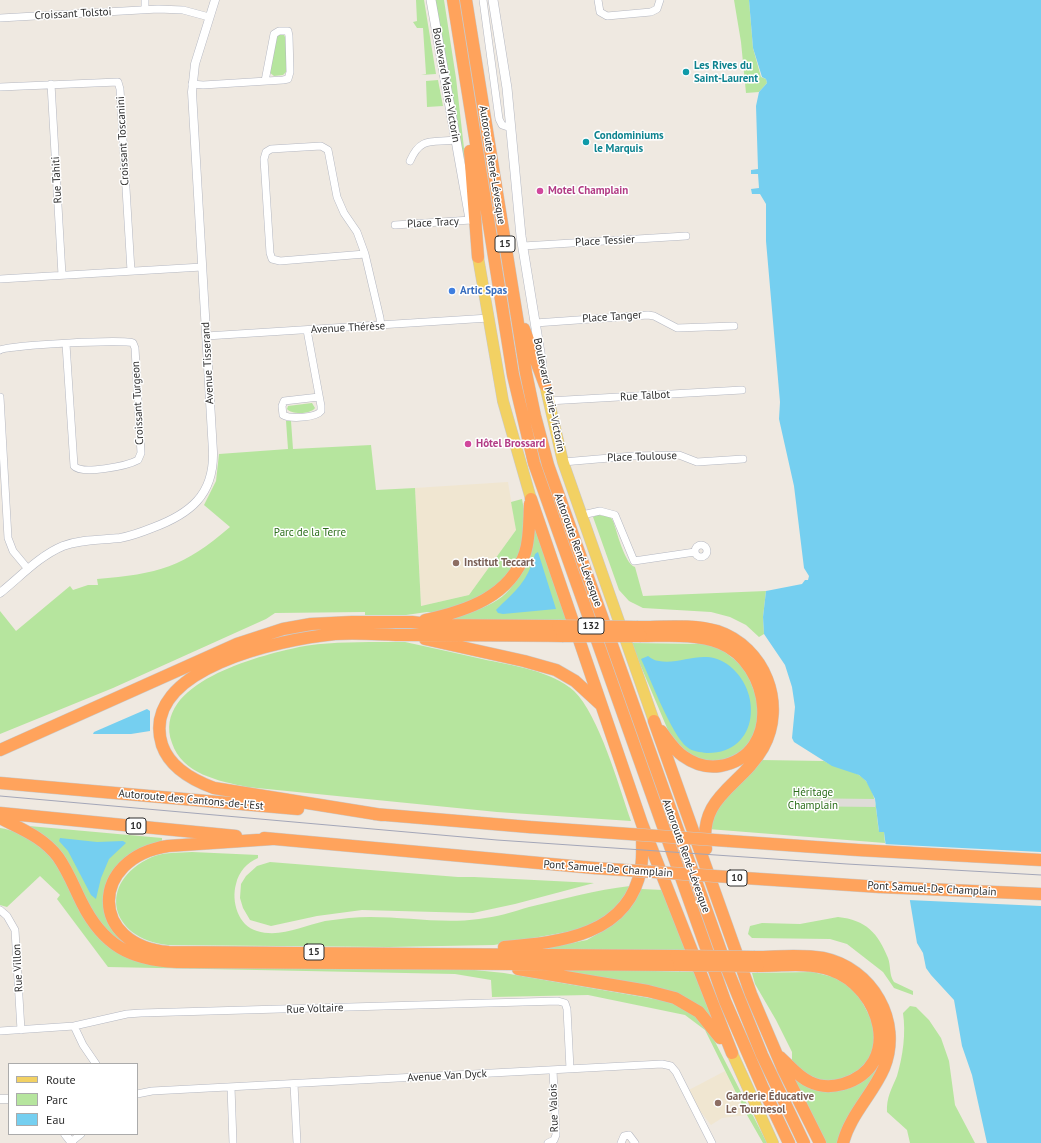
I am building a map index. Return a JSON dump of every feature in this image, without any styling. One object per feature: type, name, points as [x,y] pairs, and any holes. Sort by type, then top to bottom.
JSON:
[{"type":"highway","name":"Autoroute René-Lévesque","points":[[452,0],[513,375],[534,462],[725,1001],[759,1080],[789,1143]]},
{"type":"highway","name":"Autoroute René-Lévesque","points":[[466,0],[532,406],[555,485],[728,971],[762,1055],[804,1143]]},
{"type":"highway","points":[[467,88],[478,257]]},
{"type":"highway","points":[[515,304],[545,385]]},
{"type":"highway","points":[[412,622],[450,614],[472,607],[488,599],[506,584],[525,553],[531,499]]},
{"type":"highway","points":[[531,499],[642,824],[732,1053]]},
{"type":"highway","points":[[0,750],[232,647],[264,634],[292,627],[320,623],[412,622],[436,625],[560,631],[640,632],[701,628],[723,634],[737,641],[752,654],[761,666],[770,686],[773,714],[770,730],[765,744],[751,763],[715,801],[707,818],[705,839],[712,881]]},
{"type":"highway","points":[[560,631],[406,635],[365,633],[319,636],[284,642],[245,654],[202,672],[182,685],[168,701],[160,721],[160,737],[167,755],[180,771],[199,782],[214,788],[382,815],[498,825],[820,848],[1041,860]]},
{"type":"highway","points":[[640,632],[698,638],[725,645],[740,656],[752,669],[759,684],[763,699],[762,724],[754,743],[741,757],[723,766],[701,765],[684,757],[674,748],[654,721]]},
{"type":"highway","points":[[406,635],[552,668],[572,678],[600,704]]},
{"type":"highway","points":[[654,721],[746,979],[776,1053],[820,1143]]},
{"type":"highway","name":"Autoroute des Cantons-de-l'Est","points":[[0,783],[382,815]]},
{"type":"highway","name":"10","points":[[0,813],[272,839]]},
{"type":"highway","points":[[0,818],[33,835],[48,846],[63,864],[97,927],[114,944],[141,957],[172,961],[488,964],[757,961],[815,957],[840,964],[854,971],[865,980],[882,1004],[887,1019],[889,1035],[886,1061],[880,1075],[850,1125],[843,1143]]},
{"type":"highway","points":[[446,953],[521,946],[567,939],[586,934],[606,923],[623,907],[635,886],[641,863],[642,824]]},
{"type":"highway","name":"Pont Samuel-De Champlain","points":[[272,839],[495,860],[669,873],[880,887],[1041,894]]},
{"type":"highway","name":"15","points":[[272,839],[168,846],[152,849],[138,854],[124,865],[112,884],[110,903],[115,923],[123,934],[133,942],[146,948],[162,951],[446,953]]},
{"type":"highway","points":[[446,953],[678,961]]},
{"type":"highway","points":[[757,961],[815,967],[842,974],[855,984],[866,996],[873,1007],[878,1024],[879,1045],[872,1064],[859,1076],[840,1085],[824,1086],[808,1082],[776,1053]]},
{"type":"highway","points":[[488,964],[639,989],[675,998],[690,1005],[702,1014],[732,1053]]},
{"type":"main road","name":"Boulevard Marie-Victorin","points":[[431,0],[510,428],[531,499]]},
{"type":"main road","name":"Boulevard Marie-Victorin","points":[[493,0],[507,88],[523,246],[548,401],[563,462],[654,721]]},
{"type":"main road","points":[[732,1053],[774,1143]]},
{"type":"street","points":[[145,0],[145,9]]},
{"type":"street","name":"Avenue Tisserand","points":[[0,593],[46,555],[64,546],[82,541],[126,537],[169,522],[186,512],[201,498],[211,475],[213,457],[192,84],[195,64],[215,0]]},
{"type":"street","points":[[483,0],[499,119],[502,125],[511,128]]},
{"type":"street","points":[[598,0],[600,12],[605,16],[651,12],[655,10],[660,3]]},
{"type":"street","name":"Croissant Tolstoi","points":[[0,18],[145,9],[176,9],[209,17]]},
{"type":"street","points":[[192,84],[266,81],[283,80],[290,77],[288,31],[279,31],[274,34],[266,81]]},
{"type":"street","name":"Croissant Toscanini","points":[[0,87],[111,81],[116,81],[119,84],[131,271]]},
{"type":"street","name":"Rue Tahiti","points":[[51,84],[62,275]]},
{"type":"street","points":[[410,161],[416,148],[422,144],[456,140]]},
{"type":"street","points":[[365,254],[280,261],[272,259],[270,253],[264,167],[266,152],[271,150],[321,146],[326,148],[338,201],[357,232],[365,254],[381,326]]},
{"type":"street","name":"Place Tracy","points":[[395,225],[471,220]]},
{"type":"street","name":"Place Tessier","points":[[523,246],[686,236]]},
{"type":"street","points":[[0,278],[202,267]]},
{"type":"street","name":"Place Tanger","points":[[535,323],[648,315],[654,316],[678,328],[734,326]]},
{"type":"street","name":"Avenue Thérèse","points":[[206,336],[489,318]]},
{"type":"street","points":[[307,330],[319,397],[321,409],[318,414],[287,417],[283,414],[282,404],[284,401],[319,397]]},
{"type":"street","name":"Croissant Turgeon","points":[[0,350],[6,347],[123,341],[133,343],[135,348],[141,453],[138,460],[125,465],[107,468],[81,470],[74,466],[66,344]]},
{"type":"street","name":"Rue Talbot","points":[[548,401],[742,390]]},
{"type":"street","points":[[0,397],[8,538],[13,551],[28,569]]},
{"type":"street","name":"Place Toulouse","points":[[563,462],[633,456],[676,455],[697,462],[743,459]]},
{"type":"street","points":[[582,515],[600,511],[615,515],[634,561],[695,552]]},
{"type":"street","name":"Rue Villon","points":[[0,910],[7,916],[15,930],[21,1030]]},
{"type":"street","name":"Rue Voltaire","points":[[0,1031],[74,1026],[127,1014],[141,1013],[558,1001],[564,1003],[567,1009],[570,1069]]},
{"type":"street","points":[[74,1026],[83,1045],[95,1063]]},
{"type":"street","name":"Avenue Van Dyck","points":[[138,1094],[152,1091],[662,1064],[670,1066],[676,1072],[712,1143]]},
{"type":"street","name":"Rue Valois","points":[[548,1143],[554,1140],[556,1135],[553,1070]]},
{"type":"street","points":[[294,1084],[297,1143]]},
{"type":"street","points":[[231,1087],[232,1143]]},
{"type":"street","points":[[72,1142],[81,1135]]},
{"type":"street","points":[[621,1143],[624,1136],[629,1136],[635,1143]]},
{"type":"shaded area","name":"Institut Teccart","points":[[508,482],[516,530],[469,595],[421,606],[415,488]]},
{"type":"shaded area","points":[[790,798],[875,799],[875,807],[789,806]]},
{"type":"shaded area","name":"Garderie Éducative Le Tournesol","points":[[725,1071],[747,1115],[722,1118],[711,1125],[685,1092]]},
{"type":"green space","points":[[416,0],[424,0],[436,74],[421,75],[426,74],[423,28],[417,28],[413,22],[417,21]]},
{"type":"green space","points":[[435,0],[444,0],[456,78],[465,157],[463,157]]},
{"type":"green space","points":[[734,0],[749,0],[753,48],[761,77],[766,79],[767,83],[759,92],[746,93],[741,42]]},
{"type":"green space","points":[[280,34],[284,35],[286,39],[287,71],[283,75],[274,76],[269,72],[277,37]]},
{"type":"green space","points":[[438,80],[443,106],[427,107],[426,81]]},
{"type":"green space","points":[[312,403],[315,408],[306,413],[297,413],[287,409],[288,406]]},
{"type":"green space","name":"Parc de la Terre","points":[[286,421],[291,421],[293,449],[371,445],[376,490],[415,488],[421,606],[469,595],[516,530],[511,502],[522,499],[525,537],[514,568],[488,595],[441,612],[406,615],[365,615],[365,612],[275,613],[266,619],[113,688],[0,734],[0,611],[16,631],[70,586],[73,590],[88,585],[98,585],[97,579],[154,571],[184,560],[214,541],[230,527],[204,505],[216,481],[219,454],[288,449]]},
{"type":"green space","points":[[597,515],[610,516],[613,521],[627,560],[635,567],[643,596],[766,591],[763,617],[764,634],[759,637],[746,625],[730,617],[711,612],[643,608],[629,601],[619,590],[593,517]]},
{"type":"green space","points":[[535,523],[568,624],[443,620],[484,607],[502,597],[509,590],[521,567]]},
{"type":"green space","points":[[352,642],[405,642],[518,666],[555,678],[574,691],[583,702],[600,734],[631,821],[497,812],[247,787],[214,779],[203,774],[193,769],[177,754],[172,743],[170,722],[177,704],[192,689],[212,676],[259,657],[299,647]]},
{"type":"green space","points":[[631,643],[704,644],[720,648],[745,668],[759,703],[756,731],[744,752],[716,764],[691,758],[670,735]]},
{"type":"green space","name":"Héritage Champlain","points":[[761,760],[824,761],[859,775],[869,786],[875,800],[879,831],[884,832],[885,843],[708,829],[720,803]]},
{"type":"green space","points":[[29,826],[162,838],[162,843],[108,883],[123,940],[129,946],[128,949],[99,924],[78,885],[29,828]]},
{"type":"green space","points":[[0,828],[17,833],[33,841],[46,852],[69,879],[111,947],[121,954],[150,965],[465,969],[504,973],[672,1002],[693,1013],[709,1030],[767,1143],[763,1143],[747,1115],[705,1030],[685,1015],[588,995],[492,997],[491,980],[455,974],[108,967],[57,899],[60,895],[40,876],[7,907],[0,905]]},
{"type":"green space","points":[[192,852],[258,855],[258,858],[250,862],[241,871],[236,884],[234,898],[235,905],[245,924],[257,931],[266,933],[283,932],[325,921],[349,918],[382,917],[447,921],[479,919],[498,916],[580,895],[630,886],[618,908],[596,924],[578,930],[494,945],[389,947],[168,945],[148,941],[133,932],[122,921],[117,908],[117,894],[123,880],[134,868],[156,855]]},
{"type":"green space","points":[[270,862],[458,877],[594,883],[515,904],[473,913],[362,910],[317,916],[271,926],[250,920],[243,908],[240,898],[241,884],[246,876],[257,866]]},
{"type":"green space","points":[[641,889],[663,890],[687,953],[531,951],[587,940],[611,926]]},
{"type":"green space","points":[[838,917],[856,921],[870,929],[880,941],[884,949],[890,964],[891,976],[894,982],[913,991],[913,995],[894,988],[883,972],[847,944],[830,939],[752,938],[748,934],[750,926],[762,923],[800,924]]},
{"type":"green space","points":[[538,968],[694,972],[714,1022],[701,1009]]},
{"type":"green space","points":[[813,972],[833,977],[849,986],[860,998],[875,1026],[874,1051],[865,1067],[836,1082],[823,1081],[799,1071],[792,1060],[792,1052],[776,1020],[755,984],[752,973]]},
{"type":"green space","points":[[910,1006],[916,1007],[929,1020],[941,1038],[949,1061],[955,1105],[975,1143],[910,1143],[907,1130],[887,1112],[888,1098],[901,1061],[904,1036],[903,1013]]},
{"type":"green space","points":[[884,1056],[840,1143],[825,1143],[793,1079],[823,1090]]},
{"type":"water","points":[[749,0],[1041,0],[1041,1143],[987,1143],[972,1075],[962,1046],[954,1000],[926,968],[923,953],[917,943],[908,889],[888,862],[884,832],[879,832],[875,799],[866,781],[859,775],[832,766],[794,742],[792,738],[795,707],[792,687],[785,665],[764,634],[763,617],[766,591],[802,584],[805,580],[808,580],[809,576],[804,568],[794,486],[779,419],[780,402],[766,241],[766,204],[760,194],[752,194],[751,189],[759,188],[758,174],[751,174],[751,170],[758,169],[756,106],[759,92],[767,83],[766,79],[762,77],[753,48]]},
{"type":"water","points":[[538,552],[556,609],[503,614],[498,613],[496,610],[520,585],[532,564],[535,554]]},
{"type":"water","points":[[648,656],[656,660],[668,662],[710,657],[727,664],[739,675],[747,689],[751,704],[750,719],[746,732],[737,743],[724,751],[707,753],[689,749],[681,741],[668,719],[641,659]]},
{"type":"water","points":[[147,709],[150,711],[150,731],[131,734],[93,734],[94,732]]},
{"type":"water","points":[[60,838],[97,842],[123,841],[126,843],[109,859],[101,878],[96,899],[91,895],[68,851],[59,841]]},
{"type":"pier","points":[[883,844],[1041,852],[1041,906],[908,900],[906,890],[886,863]]},
{"type":"tram line","points":[[0,796],[497,840],[847,864],[1041,875]]},
{"type":"place","name":"Les Rives du Saint-Laurent","points":[[686,72]]},
{"type":"place","name":"Condominiums le Marquis","points":[[586,142]]},
{"type":"place","name":"Motel Champlain","points":[[540,191]]},
{"type":"place","name":"Artic Spas","points":[[452,291]]},
{"type":"place","name":"Hôtel Brossard","points":[[468,444]]},
{"type":"place","name":"Institut Teccart","points":[[456,563]]},
{"type":"place","name":"Garderie Éducative Le Tournesol","points":[[718,1103]]}]
